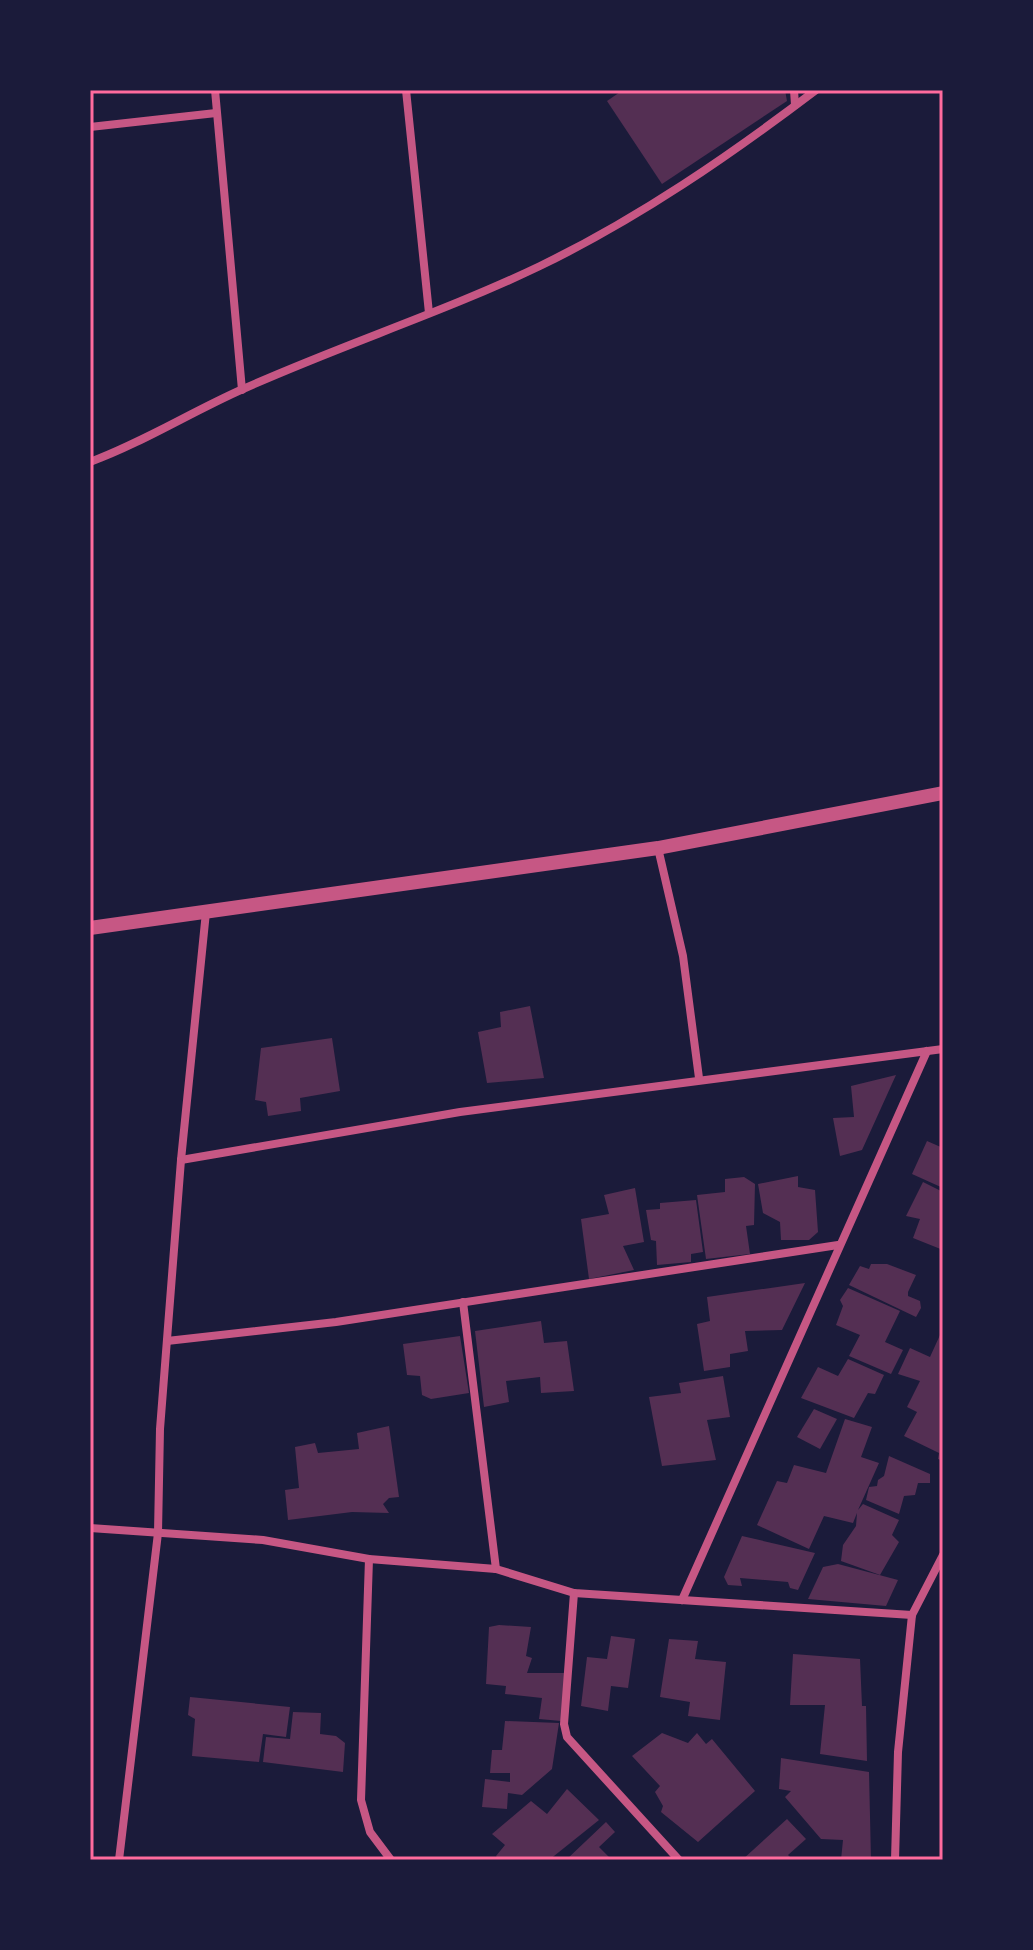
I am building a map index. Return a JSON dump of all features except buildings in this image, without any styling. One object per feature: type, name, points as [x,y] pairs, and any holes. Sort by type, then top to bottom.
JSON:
[{"type":"street","points":[[215,90],[242,390]]},
{"type":"street","points":[[406,90],[429,313]]},
{"type":"street","points":[[794,90],[795,105]]},
{"type":"street","points":[[90,462],[128,448],[242,390],[539,266],[616,226],[742,147],[816,90]]},
{"type":"street","points":[[90,127],[216,113]]},
{"type":"street","points":[[90,928],[658,848],[943,793]]},
{"type":"street","points":[[658,848],[683,956],[699,1078]]},
{"type":"street","points":[[119,1860],[158,1533],[160,1429],[181,1160],[206,912]]},
{"type":"street","points":[[181,1160],[460,1112],[699,1078],[943,1049]]},
{"type":"street","points":[[682,1600],[927,1051]]},
{"type":"street","points":[[167,1341],[336,1322],[838,1245]]},
{"type":"street","points":[[463,1302],[496,1569]]},
{"type":"street","points":[[90,1528],[263,1540],[369,1559],[496,1569],[574,1593],[912,1615]]},
{"type":"street","points":[[895,1860],[898,1752],[912,1615],[943,1555]]},
{"type":"street","points":[[369,1559],[361,1800],[370,1832],[391,1860]]},
{"type":"street","points":[[574,1593],[564,1724],[567,1737],[679,1860]]}]
